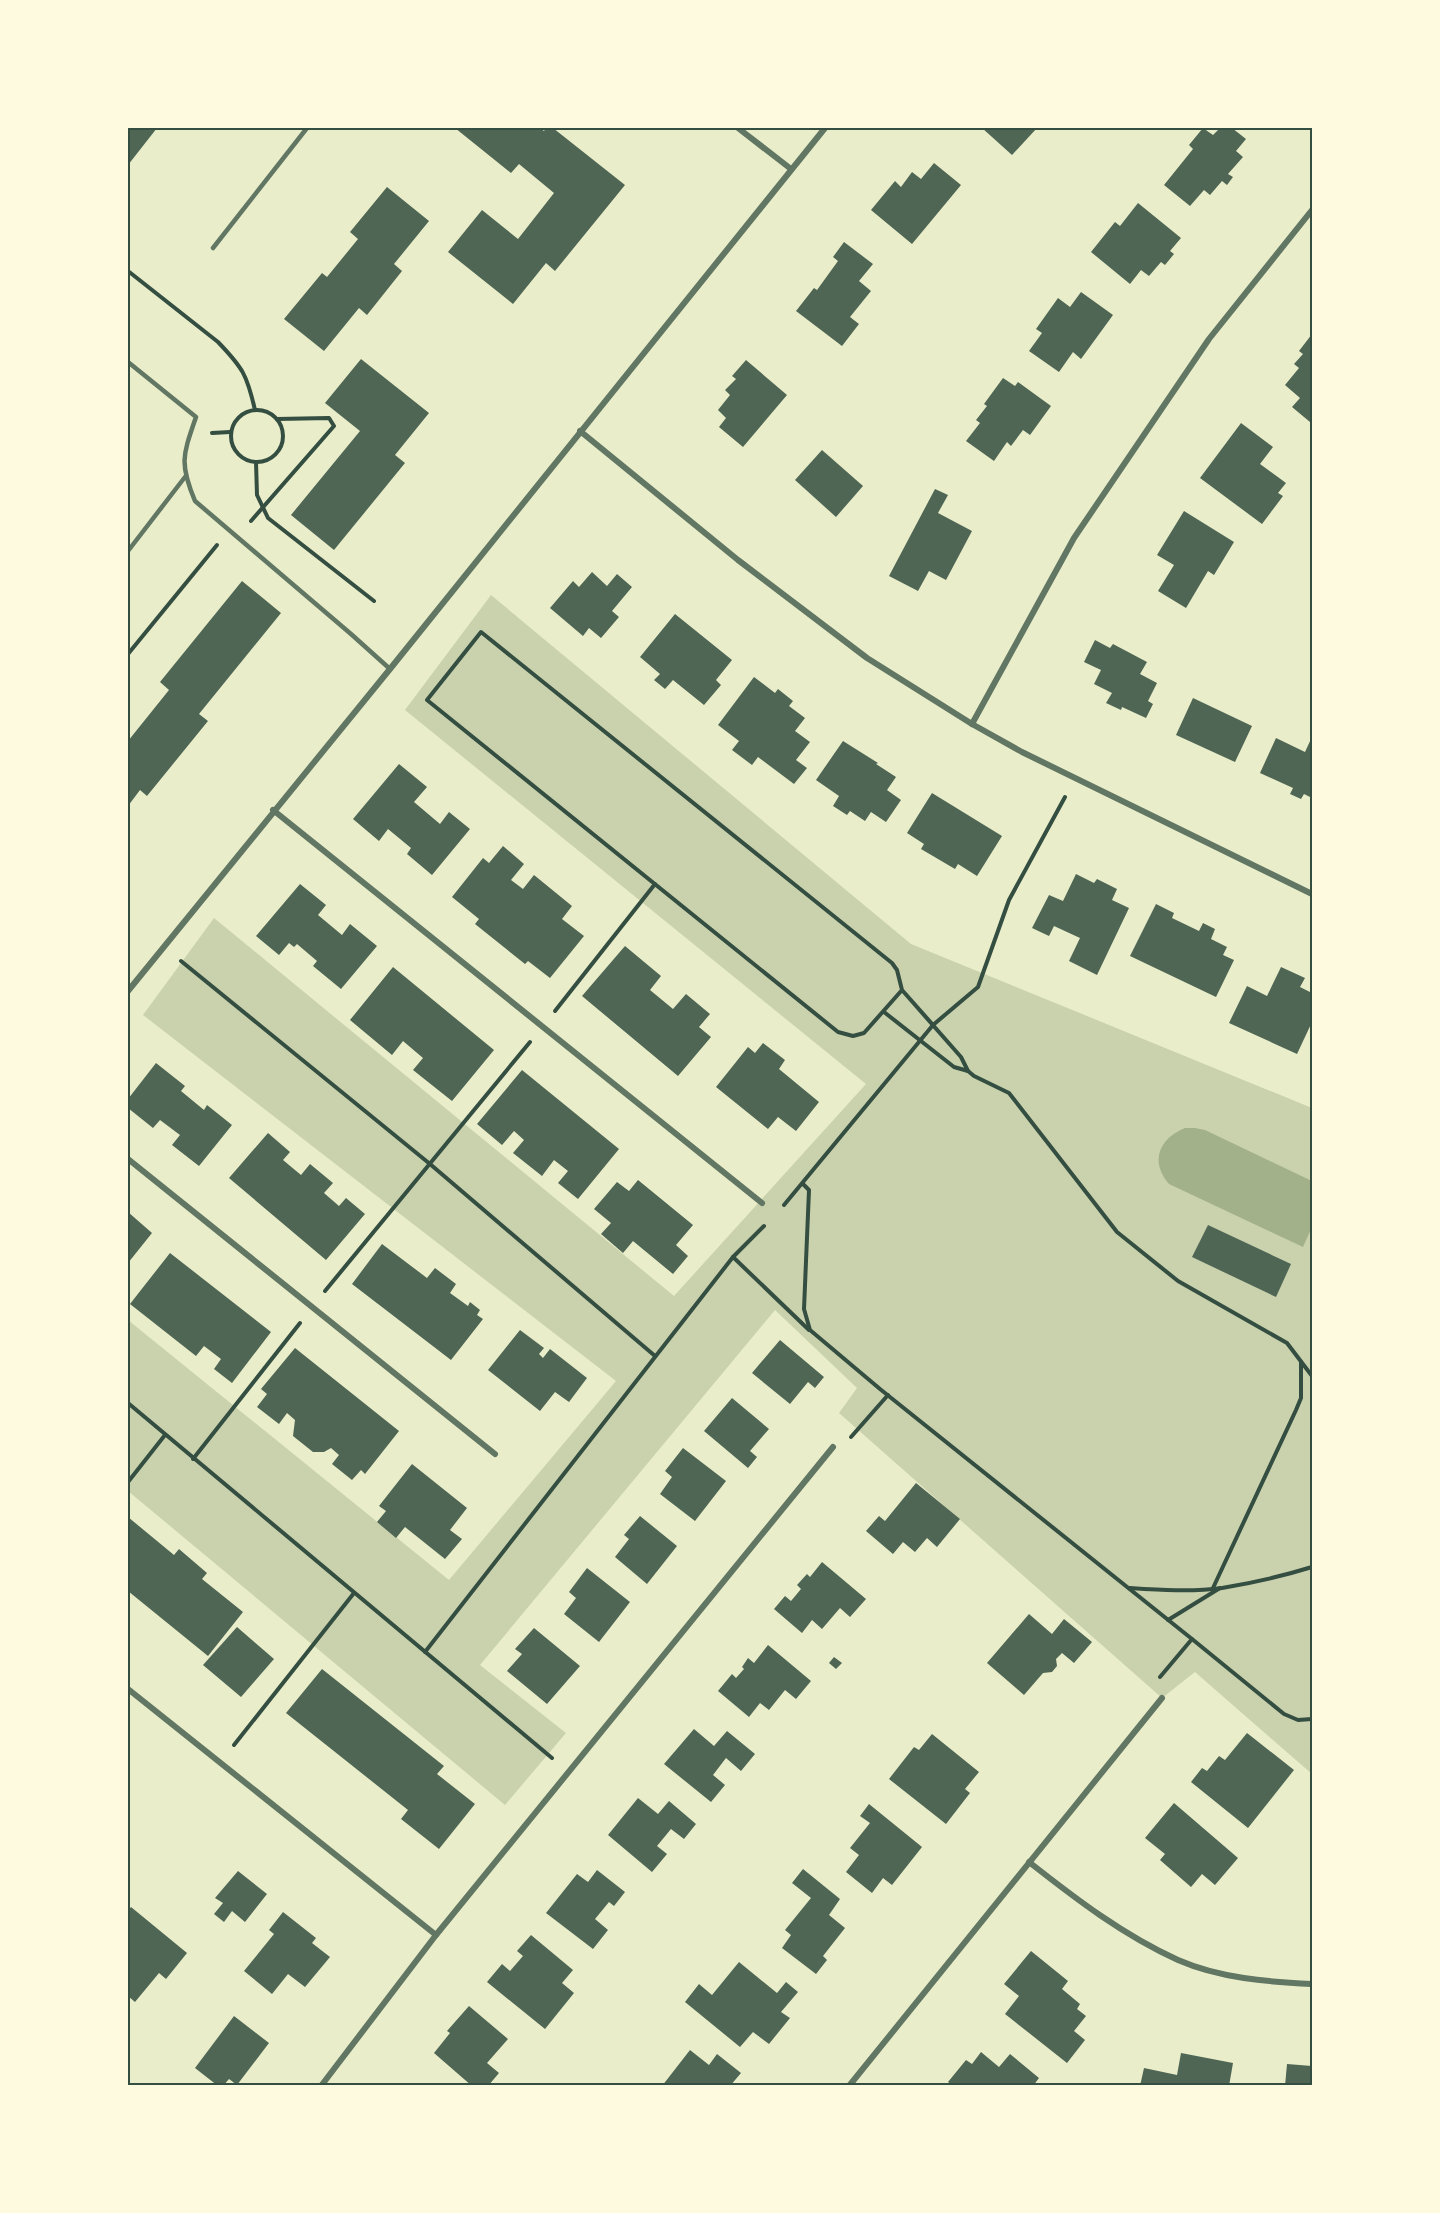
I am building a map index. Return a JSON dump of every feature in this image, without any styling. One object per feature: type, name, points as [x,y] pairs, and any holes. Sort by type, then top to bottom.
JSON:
[{"type":"street","points":[[738,128],[791,169]]},
{"type":"street","points":[[128,991],[825,128]]},
{"type":"street","points":[[972,724],[1074,538],[1209,339],[1312,210]]},
{"type":"street","points":[[580,431],[738,560],[867,658],[972,724],[1022,752],[1312,894]]},
{"type":"street","points":[[273,810],[762,1203]]},
{"type":"street","points":[[128,1159],[495,1454]]},
{"type":"street","points":[[321,2085],[436,1935],[833,1447]]},
{"type":"street","points":[[128,1689],[436,1935]]},
{"type":"street","points":[[849,2085],[1162,1698]]},
{"type":"street","points":[[1029,1862],[1129,1934],[1180,1960],[1231,1976],[1312,1984]]},
{"type":"lane","points":[[213,248],[307,128]]},
{"type":"lane","points":[[128,362],[196,417],[184,456],[185,477],[195,501],[390,669]]},
{"type":"lane","points":[[128,551],[185,477]]},
{"type":"path","points":[[128,271],[218,342],[231,356],[245,375],[255,410]]},
{"type":"path","points":[[255,410],[271,414],[277,419],[283,435],[282,443],[272,457],[256,462],[248,461],[234,450],[230,432],[238,417],[255,410]]},
{"type":"path","points":[[256,462],[257,495],[268,518],[374,601]]},
{"type":"path","points":[[902,990],[864,1033],[853,1036],[838,1032],[426,700],[481,632],[892,963],[897,970],[902,990],[961,1057],[968,1071],[1009,1093],[1117,1232],[1178,1281],[1287,1343],[1312,1376]]},
{"type":"path","points":[[193,1459],[312,1307],[543,1027],[655,884]]},
{"type":"path","points":[[163,947],[430,1164],[655,1356]]},
{"type":"path","points":[[884,1012],[954,1067],[968,1071]]},
{"type":"path","points":[[803,1184],[809,1190],[804,1309],[810,1330]]},
{"type":"path","points":[[733,1257],[810,1330],[888,1395],[1284,1714],[1298,1720],[1312,1719]]},
{"type":"path","points":[[1214,1588],[1299,1404],[1301,1361]]},
{"type":"path","points":[[833,1447],[849,1440],[888,1395]]},
{"type":"path","points":[[128,1403],[569,1772]]},
{"type":"path","points":[[128,1482],[165,1435]]},
{"type":"path","points":[[1129,1588],[1221,1588],[1312,1567]]},
{"type":"path","points":[[1168,1620],[1221,1588]]},
{"type":"path","points":[[220,1762],[354,1593]]},
{"type":"path","points":[[1162,1698],[1150,1689],[1192,1640]]},
{"type":"shaded area","points":[[491,595],[911,944],[1312,1108],[1312,1774],[1195,1672],[1162,1698],[839,1413],[857,1388],[775,1310],[480,1665],[566,1733],[505,1805],[128,1491],[128,1320],[449,1580],[616,1381],[143,1015],[214,918],[674,1296],[866,1084],[405,710]]},
{"type":"shaded area","points":[[1185,1128],[1205,1130],[1312,1181],[1312,1227],[1303,1247],[1169,1184],[1160,1168],[1160,1152],[1168,1138]]},
{"type":"building","points":[[128,128],[157,128],[128,165]]},
{"type":"building","points":[[455,128],[540,128],[544,131],[546,128],[553,128],[625,185],[555,271],[546,263],[513,304],[448,252],[482,210],[518,239],[554,193],[519,164],[511,173]]},
{"type":"building","points":[[982,128],[1037,128],[1012,155]]},
{"type":"building","points":[[1203,128],[1213,135],[1220,128],[1232,128],[1246,139],[1236,151],[1243,157],[1228,174],[1233,177],[1227,185],[1222,181],[1210,195],[1204,190],[1190,206],[1164,185],[1193,149],[1189,145]]},
{"type":"building","points":[[934,163],[961,185],[912,244],[871,210],[895,181],[901,187],[912,172],[921,179]]},
{"type":"building","points":[[387,187],[429,221],[394,264],[402,271],[367,315],[359,308],[324,351],[284,319],[322,273],[327,277],[358,239],[350,232]]},
{"type":"building","points":[[1138,203],[1181,238],[1170,251],[1174,254],[1165,265],[1161,262],[1149,276],[1141,270],[1130,284],[1091,252],[1115,222],[1120,226]]},
{"type":"building","points":[[844,242],[873,264],[859,281],[871,291],[850,317],[859,324],[842,346],[796,311],[814,288],[817,290],[838,261],[833,257]]},
{"type":"building","points":[[1081,292],[1113,315],[1081,359],[1073,352],[1059,372],[1029,351],[1042,333],[1036,329],[1058,298],[1070,307]]},
{"type":"building","points":[[1312,334],[1312,419],[1310,422],[1292,407],[1300,398],[1285,385],[1299,368],[1294,364],[1303,354],[1299,351]]},
{"type":"building","points":[[361,359],[429,413],[395,455],[405,463],[334,550],[291,515],[360,431],[325,403]]},
{"type":"building","points":[[746,360],[787,395],[743,447],[719,427],[726,418],[718,410],[730,395],[725,390],[736,379],[732,376]]},
{"type":"building","points":[[1003,378],[1015,386],[1018,382],[1051,406],[1030,435],[1023,430],[1011,446],[1007,442],[994,461],[966,441],[980,423],[976,420],[987,406],[984,404]]},
{"type":"building","points":[[1241,423],[1273,447],[1260,464],[1286,483],[1278,493],[1283,496],[1262,524],[1200,478]]},
{"type":"building","points":[[822,450],[863,486],[836,517],[795,480]]},
{"type":"building","points":[[935,489],[948,495],[938,513],[972,531],[946,580],[929,571],[918,591],[889,576]]},
{"type":"building","points":[[1184,511],[1234,542],[1214,575],[1208,571],[1186,608],[1158,591],[1174,565],[1157,555]]},
{"type":"building","points":[[592,572],[607,586],[617,574],[632,587],[612,611],[619,617],[601,638],[589,628],[583,636],[550,608],[573,581],[579,587]]},
{"type":"building","points":[[242,581],[281,613],[199,714],[208,721],[147,796],[140,790],[128,806],[128,741],[169,690],[160,682]]},
{"type":"building","points":[[675,614],[732,660],[716,680],[721,685],[704,705],[673,680],[665,689],[654,680],[660,674],[640,657]]},
{"type":"building","points":[[1095,640],[1110,648],[1113,644],[1147,662],[1140,674],[1157,683],[1148,701],[1153,704],[1146,718],[1122,707],[1121,710],[1106,703],[1112,693],[1094,684],[1101,670],[1084,662]]},
{"type":"building","points":[[754,677],[775,693],[778,689],[793,701],[789,706],[805,718],[795,731],[810,742],[796,760],[807,768],[794,784],[758,757],[752,765],[732,750],[739,741],[718,725]]},
{"type":"building","points":[[1193,698],[1252,726],[1235,762],[1176,735]]},
{"type":"building","points":[[1276,738],[1305,752],[1312,740],[1312,798],[1304,794],[1301,799],[1290,794],[1293,788],[1260,773]]},
{"type":"building","points":[[843,741],[896,777],[887,790],[901,800],[886,822],[871,812],[865,821],[850,811],[847,815],[833,806],[839,796],[816,780]]},
{"type":"building","points":[[399,764],[427,787],[414,802],[440,824],[449,812],[470,829],[432,875],[407,854],[411,848],[388,829],[379,841],[353,819]]},
{"type":"building","points":[[932,793],[1002,836],[977,876],[958,864],[955,869],[921,849],[924,844],[907,833]]},
{"type":"building","points":[[503,846],[524,864],[511,880],[523,889],[534,875],[572,906],[562,919],[584,936],[550,978],[528,961],[525,964],[475,924],[479,919],[452,897],[483,858],[489,863]]},
{"type":"building","points":[[1076,874],[1094,883],[1097,879],[1117,889],[1112,900],[1129,908],[1097,975],[1069,961],[1080,938],[1054,926],[1049,936],[1032,928],[1049,895],[1063,901]]},
{"type":"building","points":[[300,884],[326,905],[318,915],[342,935],[350,924],[377,946],[341,989],[313,966],[317,961],[297,944],[294,947],[289,943],[279,955],[256,936]]},
{"type":"building","points":[[1156,904],[1174,913],[1172,918],[1199,931],[1203,923],[1215,929],[1211,939],[1227,947],[1223,955],[1234,960],[1216,997],[1130,956]]},
{"type":"building","points":[[625,946],[661,976],[650,990],[673,1009],[686,994],[710,1014],[699,1027],[711,1037],[678,1076],[582,996]]},
{"type":"building","points":[[393,967],[494,1050],[452,1101],[413,1070],[423,1058],[403,1041],[392,1055],[350,1020]]},
{"type":"building","points":[[1281,967],[1305,978],[1300,987],[1312,993],[1312,1022],[1297,1054],[1229,1023],[1247,986],[1267,996]]},
{"type":"building","points":[[763,1043],[785,1060],[779,1069],[819,1102],[796,1131],[778,1117],[768,1129],[716,1087],[748,1047],[755,1053]]},
{"type":"building","points":[[156,1063],[185,1086],[181,1091],[204,1110],[207,1105],[232,1125],[199,1166],[172,1145],[180,1135],[160,1120],[153,1128],[128,1108],[128,1099]]},
{"type":"building","points":[[522,1070],[619,1149],[578,1199],[558,1183],[568,1171],[554,1160],[542,1176],[513,1153],[524,1140],[514,1131],[502,1145],[477,1124]]},
{"type":"building","points":[[268,1133],[290,1152],[283,1160],[301,1175],[310,1164],[333,1183],[324,1193],[339,1206],[346,1198],[365,1214],[326,1260],[229,1178]]},
{"type":"building","points":[[638,1180],[693,1225],[676,1245],[688,1256],[673,1274],[633,1241],[623,1253],[601,1234],[611,1223],[594,1209],[617,1182],[629,1191]]},
{"type":"building","points":[[128,1212],[152,1233],[128,1263]]},
{"type":"building","points":[[1208,1225],[1291,1264],[1276,1297],[1192,1257]]},
{"type":"building","points":[[382,1244],[427,1278],[435,1268],[456,1284],[450,1293],[468,1306],[470,1302],[480,1310],[477,1315],[483,1319],[451,1360],[352,1284]]},
{"type":"building","points":[[170,1253],[271,1332],[232,1383],[214,1369],[221,1359],[204,1346],[196,1356],[130,1304]]},
{"type":"building","points":[[520,1330],[544,1348],[539,1354],[543,1358],[550,1349],[587,1378],[569,1402],[555,1392],[540,1411],[488,1370]]},
{"type":"building","points":[[780,1340],[824,1377],[815,1388],[808,1382],[790,1404],[752,1373]]},
{"type":"building","points":[[295,1348],[399,1431],[365,1474],[361,1470],[352,1480],[332,1464],[339,1455],[331,1448],[324,1452],[313,1452],[293,1436],[295,1420],[287,1413],[279,1424],[257,1407],[267,1394],[261,1389]]},
{"type":"building","points":[[732,1398],[769,1429],[750,1451],[757,1457],[748,1468],[704,1431]]},
{"type":"building","points":[[683,1448],[726,1481],[695,1521],[660,1494],[672,1477],[665,1471]]},
{"type":"building","points":[[412,1464],[467,1508],[450,1530],[462,1539],[445,1559],[405,1527],[396,1538],[377,1522],[386,1511],[379,1506]]},
{"type":"building","points":[[916,1483],[960,1519],[937,1547],[927,1538],[915,1552],[903,1542],[893,1554],[866,1531],[879,1516],[885,1521]]},
{"type":"building","points":[[640,1516],[677,1546],[647,1584],[615,1557],[629,1539],[624,1535]]},
{"type":"building","points":[[128,1517],[174,1555],[179,1549],[207,1573],[202,1579],[243,1612],[208,1656],[128,1591]]},
{"type":"building","points":[[822,1562],[866,1599],[850,1617],[840,1608],[822,1629],[812,1620],[802,1633],[774,1609],[785,1596],[791,1601],[801,1589],[797,1585],[807,1574],[810,1577]]},
{"type":"building","points":[[587,1568],[630,1602],[599,1642],[564,1614],[576,1598],[569,1592]]},
{"type":"building","points":[[1029,1614],[1052,1634],[1064,1619],[1092,1642],[1074,1663],[1062,1653],[1056,1659],[1057,1666],[1052,1672],[1043,1673],[1024,1695],[987,1663]]},
{"type":"building","points":[[237,1627],[274,1659],[241,1697],[203,1665]]},
{"type":"building","points":[[534,1628],[580,1666],[547,1704],[507,1671],[522,1654],[515,1649]]},
{"type":"building","points":[[768,1645],[811,1681],[796,1699],[785,1690],[769,1710],[760,1703],[749,1717],[718,1691],[732,1674],[736,1678],[744,1669],[742,1667],[748,1658],[754,1663]]},
{"type":"building","points":[[834,1657],[842,1663],[836,1669],[829,1663]]},
{"type":"building","points":[[322,1669],[444,1766],[437,1774],[475,1804],[439,1849],[401,1819],[408,1810],[286,1713]]},
{"type":"building","points":[[694,1729],[714,1746],[727,1731],[755,1754],[741,1771],[726,1758],[713,1775],[725,1785],[711,1802],[664,1764]]},
{"type":"building","points":[[1247,1733],[1294,1770],[1248,1828],[1191,1782],[1202,1768],[1207,1771],[1219,1756],[1225,1760]]},
{"type":"building","points":[[932,1734],[979,1772],[965,1789],[970,1793],[946,1824],[889,1779],[914,1747],[919,1750]]},
{"type":"building","points":[[638,1798],[658,1814],[669,1801],[696,1824],[684,1839],[671,1829],[657,1846],[667,1854],[652,1872],[608,1835]]},
{"type":"building","points":[[1174,1803],[1238,1858],[1215,1885],[1202,1874],[1191,1887],[1160,1860],[1165,1854],[1145,1838]]},
{"type":"building","points":[[869,1804],[922,1847],[892,1885],[883,1878],[872,1893],[846,1872],[859,1855],[850,1848],[870,1823],[860,1816]]},
{"type":"building","points":[[803,1869],[840,1899],[829,1915],[845,1928],[823,1956],[827,1960],[816,1974],[782,1948],[791,1935],[785,1930],[811,1898],[792,1883]]},
{"type":"building","points":[[597,1870],[625,1892],[614,1906],[609,1902],[595,1919],[608,1930],[593,1949],[546,1913],[577,1874],[588,1882]]},
{"type":"building","points":[[238,1871],[267,1894],[245,1922],[232,1911],[224,1922],[214,1914],[223,1903],[215,1898]]},
{"type":"building","points":[[131,1907],[187,1953],[166,1979],[159,1973],[135,2002],[128,1996],[128,1911]]},
{"type":"building","points":[[283,1912],[316,1938],[312,1943],[330,1957],[305,1987],[288,1974],[272,1994],[244,1971],[274,1934],[269,1930]]},
{"type":"building","points":[[531,1935],[573,1970],[562,1983],[574,1993],[545,2029],[487,1982],[502,1964],[510,1971],[523,1956],[517,1951]]},
{"type":"building","points":[[1031,1951],[1068,1981],[1062,1989],[1080,2004],[1077,2009],[1086,2016],[1074,2031],[1085,2040],[1067,2063],[1005,2014],[1019,1996],[1004,1984]]},
{"type":"building","points":[[739,1962],[777,1993],[786,1982],[798,1992],[781,2012],[790,2018],[769,2044],[753,2032],[740,2047],[685,2002],[699,1984],[712,1995]]},
{"type":"building","points":[[469,2006],[508,2039],[487,2063],[499,2073],[488,2086],[472,2086],[434,2053],[450,2033],[447,2031]]},
{"type":"building","points":[[234,2016],[269,2043],[237,2085],[229,2079],[223,2086],[218,2086],[195,2068]]},
{"type":"building","points":[[690,2050],[709,2065],[717,2054],[741,2073],[730,2086],[662,2086]]},
{"type":"building","points":[[981,2052],[999,2067],[1010,2054],[1039,2078],[1033,2086],[953,2086],[948,2082],[966,2060],[972,2064]]},
{"type":"building","points":[[1181,2053],[1233,2063],[1229,2086],[1140,2086],[1144,2068],[1177,2075]]},
{"type":"building","points":[[1287,2064],[1312,2066],[1312,2086],[1285,2086]]}]
